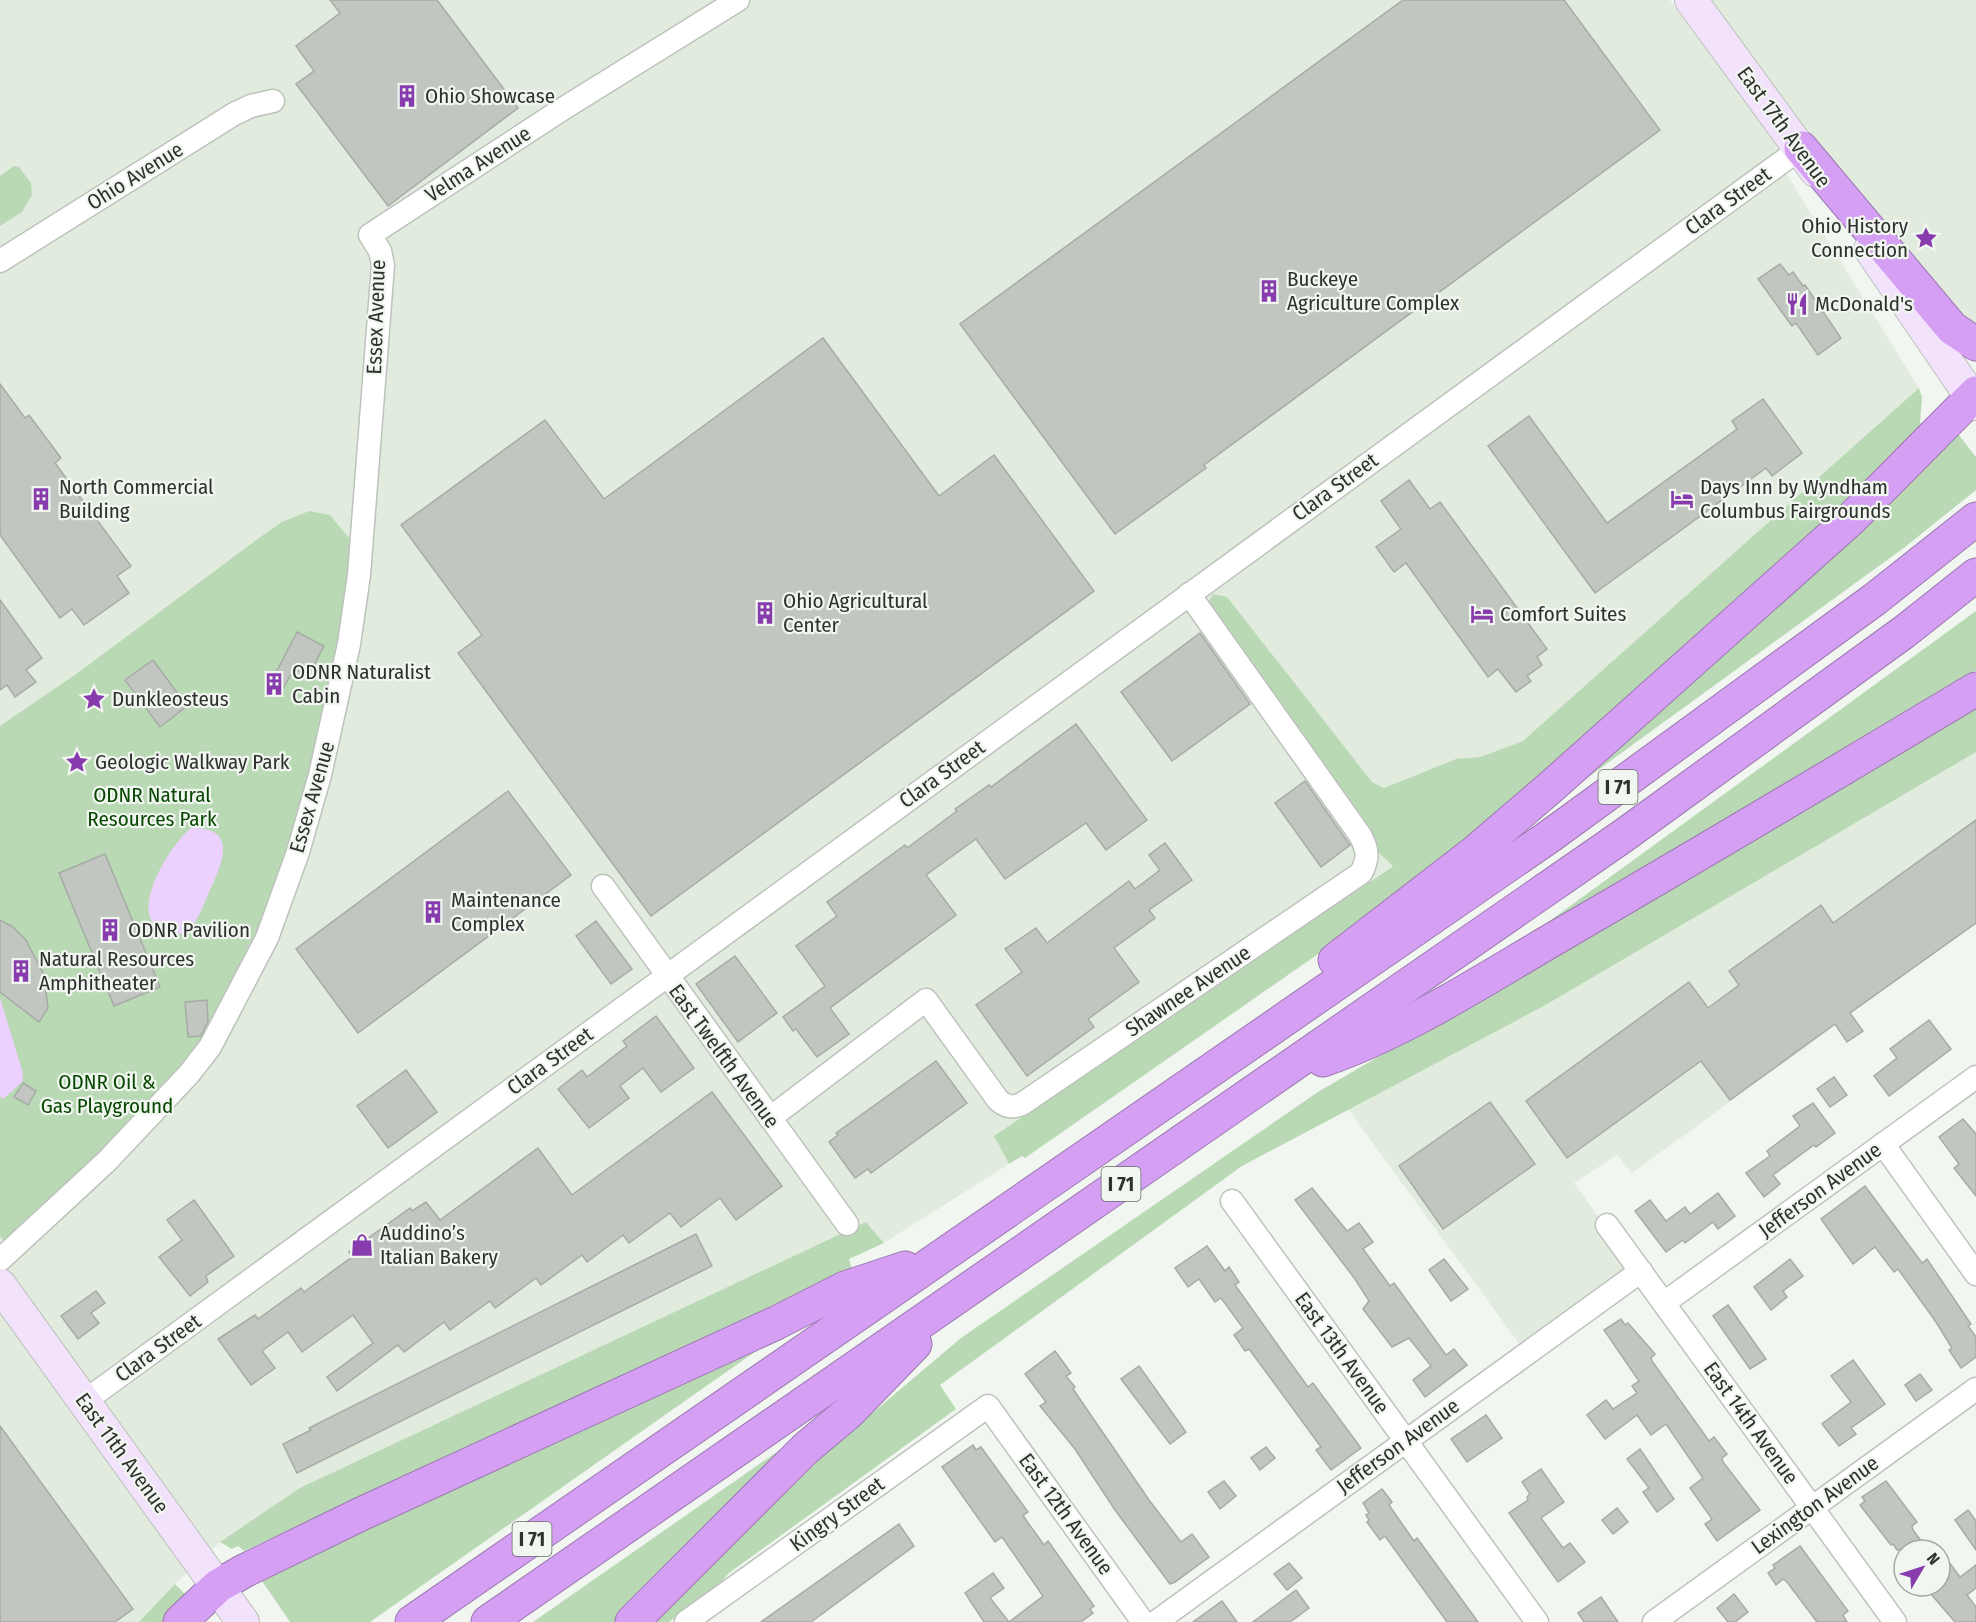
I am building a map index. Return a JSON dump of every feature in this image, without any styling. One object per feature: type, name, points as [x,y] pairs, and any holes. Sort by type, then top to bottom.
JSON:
[{"type":"highway","points":[[1801,148],[1952,328],[1976,344]]},
{"type":"highway","points":[[1251,1043],[1319,972],[1475,852],[1851,519],[1974,398]]},
{"type":"highway","name":"I 71","points":[[412,1622],[1559,830],[1875,600],[1976,519]]},
{"type":"highway","name":"I 71","points":[[488,1622],[1623,837],[1904,632],[1976,575]]},
{"type":"highway","points":[[1276,1077],[1352,1050],[1429,1011],[1772,813],[1976,689]]},
{"type":"highway","points":[[180,1622],[218,1586],[361,1514],[776,1323],[845,1288],[943,1254]]},
{"type":"highway","points":[[632,1622],[806,1449],[849,1412],[966,1291]]},
{"type":"street","name":"Velma Avenue","points":[[370,235],[561,110],[738,0]]},
{"type":"street","name":"East 17th Avenue","points":[[1692,0],[1801,148],[1974,398]]},
{"type":"street","name":"Ohio Avenue","points":[[0,261],[234,114],[250,105],[273,101]]},
{"type":"street","name":"Clara Street","points":[[85,1401],[1801,148]]},
{"type":"street","name":"Essex Avenue","points":[[0,1260],[150,1119],[189,1074],[210,1047],[271,927],[298,852],[320,775],[340,692],[357,599],[383,265],[380,251],[370,235]]},
{"type":"street","name":"Shawnee Avenue","points":[[770,1118],[926,1000],[998,1100],[1005,1106],[1013,1107],[1022,1104],[1360,873],[1368,861],[1367,847],[1360,835],[1189,594]]},
{"type":"street","name":"East Twelfth Avenue","points":[[603,886],[847,1224]]},
{"type":"street","name":"Jefferson Avenue","points":[[1664,1303],[1976,1077]]},
{"type":"street","points":[[1882,1144],[1976,1274]]},
{"type":"street","name":"East 13th Avenue","points":[[1232,1201],[1537,1622]]},
{"type":"street","name":"East 14th Avenue","points":[[1607,1225],[1895,1622]]},
{"type":"street","name":"Jefferson Avenue","points":[[1140,1620],[1406,1441],[1641,1271]]},
{"type":"street","name":"East 11th Avenue","points":[[0,1285],[243,1622]]},
{"type":"street","name":"Lexington Avenue","points":[[1654,1622],[1976,1389]]},
{"type":"street","name":"East 12th Avenue","points":[[988,1406],[1140,1620]]},
{"type":"street","name":"Kingry Street","points":[[686,1622],[988,1406]]},
{"type":"shaded area","points":[[0,0],[1670,0],[1771,136],[1777,148],[1773,152],[1919,388],[1523,741],[1480,757],[1456,759],[1384,788],[1372,782],[1208,605],[1380,854],[1393,865],[994,1136],[1009,1164],[884,1243],[866,1222],[225,1538],[175,1584],[139,1622],[0,1622]]},
{"type":"shaded area","name":"Ohio History Connection","points":[[1691,0],[1976,0],[1976,335]]},
{"type":"shaded area","points":[[1976,752],[1976,923],[1632,1173],[1617,1155],[1574,1183],[1640,1274],[1528,1356],[1348,1109],[1544,1006]]},
{"type":"shaded area","points":[[191,828],[207,829],[217,834],[222,842],[223,851],[218,873],[195,922],[188,930],[175,934],[161,929],[152,921],[149,908],[151,894],[164,862]]},
{"type":"shaded area","points":[[0,998],[23,1073],[22,1082],[3,1099],[0,1096]]},
{"type":"green space","points":[[14,166],[19,167],[31,183],[32,195],[22,212],[0,226],[0,176]]},
{"type":"green space","points":[[1919,388],[1922,397],[1920,423],[1926,425],[1917,439],[1690,645],[1436,865],[1367,920],[1025,1158],[1022,1156],[1009,1164],[994,1136],[1393,866],[1380,854],[1208,604],[1213,594],[1227,597],[1372,782],[1384,788],[1456,759],[1480,757],[1523,741]]},
{"type":"green space","points":[[1958,434],[1976,457],[1976,490],[1905,547],[1514,831]]},
{"type":"green space","name":"ODNR Natural Resources Park","points":[[309,511],[330,515],[360,551],[298,852],[210,1047],[11,1251],[0,1236],[0,726],[79,672],[259,538],[282,522]]},
{"type":"green space","points":[[1976,611],[1976,670],[1763,804],[1533,933]]},
{"type":"green space","points":[[1976,706],[1976,752],[1544,1006],[1242,1166],[940,1385],[956,1409],[729,1573],[716,1588],[669,1622],[649,1622],[831,1448],[961,1338],[1318,1092]]},
{"type":"green space","points":[[866,1222],[884,1243],[849,1259],[852,1269],[244,1551],[238,1546],[232,1549],[220,1542],[300,1488]]},
{"type":"green space","points":[[757,1345],[759,1349],[370,1622],[290,1622],[260,1578]]},
{"type":"green space","points":[[801,1435],[772,1470],[616,1622],[533,1622]]},
{"type":"green space","points":[[175,1584],[185,1594],[163,1622],[139,1622]]},
{"type":"building","name":"Ohio Showcase","points":[[330,0],[437,0],[518,108],[388,206],[296,84],[314,71],[296,46],[340,13]]},
{"type":"building","name":"Buckeye Agriculture Complex","points":[[1403,0],[1564,0],[1660,130],[1204,465],[1206,468],[1115,534],[960,324]]},
{"type":"building","name":"McDonald's","points":[[1780,264],[1789,275],[1793,272],[1803,286],[1805,285],[1841,338],[1818,355],[1796,323],[1792,326],[1758,279]]},
{"type":"building","name":"Ohio Agricultural Center","points":[[823,338],[939,496],[994,455],[1094,591],[651,916],[458,653],[482,635],[401,525],[545,420],[604,499]]},
{"type":"building","name":"North Commercial Building","points":[[0,384],[25,418],[29,415],[61,458],[55,463],[131,566],[117,576],[129,593],[84,625],[72,609],[60,618],[0,535]]},
{"type":"building","name":"Days Inn by Wyndham Columbus Fairgrounds","points":[[1763,399],[1802,453],[1772,476],[1766,468],[1595,593],[1488,446],[1529,416],[1607,523],[1737,429],[1732,421]]},
{"type":"building","name":"Comfort Suites","points":[[1409,480],[1430,509],[1440,502],[1547,649],[1537,657],[1542,665],[1527,676],[1531,681],[1516,692],[1498,669],[1488,677],[1406,563],[1394,572],[1376,547],[1401,529],[1381,501]]},
{"type":"building","points":[[0,600],[42,658],[26,670],[36,682],[15,697],[7,685],[0,690]]},
{"type":"building","points":[[297,632],[324,646],[308,676],[294,669],[280,694],[268,688]]},
{"type":"building","points":[[1200,633],[1250,704],[1172,761],[1121,692]]},
{"type":"building","points":[[153,660],[187,706],[160,727],[125,680]]},
{"type":"building","points":[[1076,724],[1147,820],[1106,850],[1086,823],[1005,879],[976,839],[926,875],[956,915],[830,1008],[849,1034],[817,1057],[796,1029],[793,1031],[783,1017],[825,986],[796,946],[837,916],[827,902],[905,845],[907,848],[957,811],[955,809],[989,785],[991,787]]},
{"type":"building","points":[[1305,781],[1350,845],[1321,867],[1275,803]]},
{"type":"building","name":"Maintenance Complex","points":[[508,791],[571,875],[358,1033],[296,949]]},
{"type":"building","points":[[1976,820],[1976,923],[1850,1013],[1863,1031],[1847,1042],[1835,1024],[1730,1100],[1701,1061],[1567,1158],[1526,1101],[1689,982],[1708,1008],[1739,985],[1729,971],[1821,905],[1833,923]]},
{"type":"building","points":[[1165,843],[1192,880],[1149,910],[1155,918],[1114,948],[1139,982],[1088,1019],[1094,1027],[1027,1076],[976,1005],[1022,972],[1005,949],[1036,928],[1047,943],[1129,881],[1135,889],[1160,870],[1149,855]]},
{"type":"building","name":"ODNR Pavilion","points":[[105,854],[160,987],[114,1006],[59,873]]},
{"type":"building","name":"Natural Resources Amphitheater","points":[[0,920],[13,927],[26,940],[44,975],[48,1008],[39,1022],[0,992]]},
{"type":"building","points":[[596,921],[632,969],[611,984],[576,936]]},
{"type":"building","points":[[735,956],[777,1013],[738,1042],[696,984]]},
{"type":"building","points":[[207,1000],[208,1021],[201,1036],[188,1037],[185,1002]]},
{"type":"building","points":[[656,1016],[694,1068],[661,1092],[643,1068],[620,1086],[629,1098],[589,1128],[558,1089],[582,1070],[587,1077],[627,1046],[623,1041]]},
{"type":"building","points":[[1929,1020],[1951,1049],[1889,1096],[1874,1076],[1897,1058],[1890,1049]]},
{"type":"building","points":[[936,1061],[967,1103],[871,1173],[868,1169],[855,1178],[829,1142],[838,1135],[836,1133]]},
{"type":"building","points":[[406,1070],[437,1112],[388,1148],[357,1106]]},
{"type":"building","points":[[1834,1077],[1847,1095],[1830,1107],[1817,1089]]},
{"type":"building","points":[[23,1083],[36,1091],[28,1105],[14,1097]]},
{"type":"building","points":[[712,1092],[782,1186],[736,1220],[720,1198],[681,1227],[670,1213],[629,1243],[623,1235],[587,1262],[582,1255],[541,1285],[536,1278],[495,1308],[490,1301],[450,1330],[444,1322],[404,1352],[398,1345],[337,1391],[327,1377],[373,1343],[353,1315],[302,1352],[288,1332],[262,1351],[275,1368],[251,1385],[218,1339],[255,1315],[258,1319],[301,1288],[304,1292],[352,1257],[349,1252],[410,1208],[412,1211],[426,1202],[440,1220],[538,1148],[572,1195]]},
{"type":"building","points":[[1490,1102],[1535,1164],[1443,1229],[1399,1166]]},
{"type":"building","points":[[1813,1103],[1835,1133],[1816,1147],[1814,1145],[1773,1175],[1780,1184],[1764,1197],[1746,1173],[1770,1156],[1767,1151],[1800,1126],[1793,1116]]},
{"type":"building","points":[[1963,1119],[1976,1134],[1976,1196],[1954,1168],[1959,1164],[1939,1137]]},
{"type":"building","points":[[1865,1186],[1922,1263],[1927,1259],[1971,1324],[1968,1326],[1976,1337],[1976,1357],[1961,1368],[1949,1350],[1952,1348],[1936,1322],[1898,1269],[1894,1272],[1875,1247],[1853,1264],[1821,1219]]},
{"type":"building","points":[[1312,1188],[1347,1231],[1359,1223],[1373,1242],[1363,1249],[1390,1286],[1394,1283],[1446,1355],[1454,1349],[1467,1365],[1425,1397],[1413,1380],[1431,1366],[1409,1338],[1392,1347],[1363,1309],[1369,1301],[1355,1279],[1295,1200]]},
{"type":"building","points":[[1718,1193],[1735,1216],[1718,1229],[1713,1222],[1685,1243],[1683,1240],[1666,1252],[1635,1211],[1650,1200],[1666,1221],[1685,1207],[1690,1214]]},
{"type":"building","points":[[194,1200],[234,1256],[206,1276],[208,1282],[190,1296],[159,1257],[182,1240],[167,1220]]},
{"type":"building","points":[[696,1234],[712,1266],[297,1473],[283,1444],[311,1430],[309,1428]]},
{"type":"building","points":[[1207,1246],[1225,1271],[1229,1267],[1239,1282],[1235,1285],[1308,1387],[1313,1383],[1361,1448],[1331,1470],[1316,1450],[1321,1447],[1249,1349],[1245,1351],[1234,1335],[1243,1328],[1221,1298],[1215,1302],[1199,1279],[1188,1287],[1175,1268]]},
{"type":"building","points":[[1444,1259],[1468,1289],[1451,1301],[1429,1270]]},
{"type":"building","points":[[1790,1259],[1803,1276],[1783,1291],[1787,1297],[1771,1310],[1754,1287]]},
{"type":"building","points":[[96,1291],[105,1303],[91,1313],[99,1323],[78,1339],[61,1316]]},
{"type":"building","points":[[1728,1305],[1766,1359],[1750,1369],[1713,1316]]},
{"type":"building","points":[[1621,1319],[1625,1325],[1628,1323],[1655,1354],[1651,1358],[1652,1361],[1709,1441],[1714,1437],[1727,1454],[1722,1458],[1723,1462],[1760,1510],[1717,1541],[1705,1524],[1712,1519],[1690,1488],[1703,1478],[1666,1424],[1651,1435],[1637,1415],[1605,1439],[1587,1415],[1606,1400],[1613,1409],[1637,1393],[1632,1386],[1639,1381],[1604,1330]]},
{"type":"building","points":[[1055,1351],[1071,1373],[1066,1376],[1075,1387],[1073,1389],[1149,1500],[1181,1542],[1192,1534],[1209,1557],[1175,1582],[1170,1584],[1115,1510],[1075,1449],[1040,1406],[1046,1402],[1025,1374]]},
{"type":"building","points":[[1853,1360],[1885,1404],[1851,1428],[1856,1434],[1839,1446],[1822,1424],[1851,1402],[1831,1376]]},
{"type":"building","points":[[1139,1366],[1186,1432],[1170,1444],[1121,1379]]},
{"type":"building","points":[[1920,1374],[1932,1390],[1916,1401],[1905,1385]]},
{"type":"building","points":[[1486,1415],[1502,1438],[1467,1462],[1451,1439]]},
{"type":"building","points":[[0,1426],[133,1609],[115,1622],[0,1622]]},
{"type":"building","points":[[973,1445],[976,1450],[981,1447],[1028,1512],[1023,1515],[1026,1520],[1044,1545],[1048,1541],[1094,1606],[1090,1609],[1093,1613],[1081,1622],[1009,1622],[1043,1596],[1002,1537],[995,1542],[942,1467]]},
{"type":"building","points":[[1266,1447],[1275,1458],[1260,1470],[1251,1458]]},
{"type":"building","points":[[1640,1449],[1674,1499],[1657,1512],[1643,1492],[1649,1488],[1627,1459]]},
{"type":"building","points":[[1541,1469],[1564,1502],[1541,1518],[1563,1548],[1570,1543],[1585,1562],[1558,1582],[1509,1513],[1528,1500],[1527,1497],[1530,1494],[1522,1482]]},
{"type":"building","points":[[1224,1481],[1236,1496],[1220,1509],[1208,1492]]},
{"type":"building","points":[[1886,1481],[1917,1522],[1912,1526],[1919,1538],[1892,1538],[1891,1545],[1860,1505],[1865,1501],[1862,1497]]},
{"type":"building","points":[[1382,1489],[1392,1502],[1389,1505],[1414,1541],[1417,1538],[1478,1622],[1447,1622],[1385,1536],[1380,1540],[1367,1522],[1369,1520],[1366,1515],[1369,1513],[1363,1503]]},
{"type":"building","points":[[1617,1508],[1628,1522],[1613,1534],[1602,1520]]},
{"type":"building","points":[[1968,1510],[1976,1521],[1976,1550],[1955,1520]]},
{"type":"building","points":[[899,1524],[914,1546],[811,1622],[761,1622]]},
{"type":"building","points":[[1800,1546],[1848,1611],[1843,1615],[1847,1622],[1817,1622],[1787,1582],[1783,1579],[1776,1585],[1768,1573],[1775,1568],[1773,1565]]},
{"type":"building","points":[[1289,1563],[1302,1578],[1287,1590],[1274,1574]]},
{"type":"building","points":[[1976,1565],[1976,1588],[1967,1595],[1976,1607],[1976,1622],[1955,1622],[1934,1598],[1952,1598],[1952,1566],[1960,1577]]},
{"type":"building","points":[[993,1573],[1004,1588],[990,1598],[1009,1622],[984,1622],[965,1593]]},
{"type":"building","points":[[1296,1590],[1309,1608],[1290,1622],[1253,1622]]},
{"type":"building","points":[[1734,1594],[1748,1612],[1735,1622],[1728,1622],[1717,1608]]},
{"type":"building","points":[[1601,1597],[1618,1622],[1584,1622],[1578,1613]]},
{"type":"building","points":[[1222,1601],[1237,1622],[1193,1622]]},
{"type":"place","name":"Ohio Showcase","points":[[407,96]]},
{"type":"place","name":"Ohio History Connection","points":[[1926,238]]},
{"type":"place","name":"Buckeye Agriculture Complex","points":[[1269,291]]},
{"type":"place","name":"McDonald's","points":[[1797,304]]},
{"type":"place","name":"North Commercial Building","points":[[41,499]]},
{"type":"place","name":"Days Inn by Wyndham Columbus Fairgrounds","points":[[1682,499]]},
{"type":"place","name":"Ohio Agricultural Center","points":[[765,613]]},
{"type":"place","name":"Comfort Suites","points":[[1482,614]]},
{"type":"place","name":"ODNR Naturalist Cabin","points":[[274,684]]},
{"type":"place","name":"Dunkleosteus","points":[[94,699]]},
{"type":"place","name":"Geologic Walkway Park","points":[[77,762]]},
{"type":"place","name":"Maintenance Complex","points":[[433,912]]},
{"type":"place","name":"ODNR Pavilion","points":[[110,930]]},
{"type":"place","name":"Natural Resources Amphitheater","points":[[21,971]]},
{"type":"place","name":"Auddino’s Italian Bakery","points":[[362,1245]]},
{"type":"park label","name":"ODNR Oil & Gas Playground","points":[[107,1094]]}]
